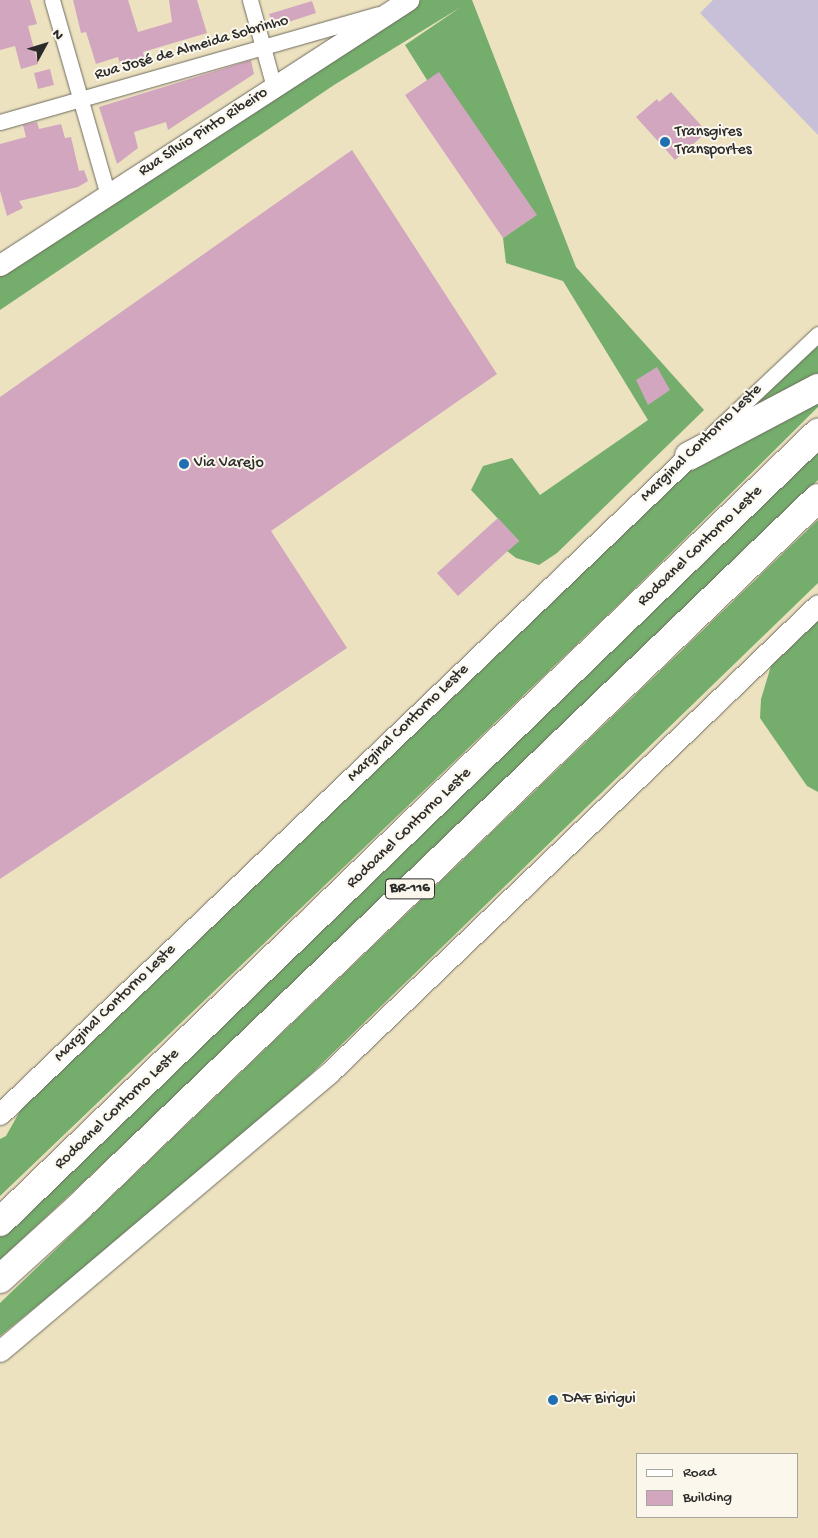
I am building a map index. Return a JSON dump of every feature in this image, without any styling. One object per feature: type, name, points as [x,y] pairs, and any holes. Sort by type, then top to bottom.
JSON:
[{"type":"highway","points":[[689,456],[818,388]]},
{"type":"highway","name":"Rodoanel Contorno Leste","points":[[0,1222],[818,434]]},
{"type":"highway","name":"BR-116","points":[[0,1279],[87,1200],[818,498]]},
{"type":"main road","name":"Rua Sílvio Pinto Ribeiro","points":[[0,265],[401,5]]},
{"type":"main road","name":"Marginal Contorno Leste","points":[[0,1114],[689,456]]},
{"type":"main road","points":[[0,1351],[330,1072],[818,605]]},
{"type":"street","points":[[52,0],[108,195]]},
{"type":"street","points":[[250,0],[274,87]]},
{"type":"street","name":"Rua José de Almeida Sobrinho","points":[[0,122],[263,47],[401,5]]},
{"type":"street","name":"Marginal Contorno Leste","points":[[689,456],[818,334]]},
{"type":"shaded area","points":[[713,0],[818,0],[818,135],[700,13]]},
{"type":"green space","points":[[421,0],[472,0],[576,267],[704,410],[557,553],[539,565],[516,558],[507,551],[519,541],[471,490],[483,466],[512,458],[540,495],[648,420],[563,281],[506,263],[503,238],[536,215],[427,80],[405,45],[461,7],[334,85],[0,310],[0,272]]},
{"type":"green space","points":[[818,342],[818,377],[745,413]]},
{"type":"green space","points":[[818,394],[818,407],[622,601],[0,1196],[0,1139],[6,1136],[25,1102],[691,462]]},
{"type":"green space","points":[[818,448],[818,480],[246,1030],[0,1260],[0,1233]]},
{"type":"green space","points":[[818,520],[818,583],[310,1075],[126,1234],[0,1336],[0,1303]]},
{"type":"green space","points":[[818,621],[818,792],[807,786],[760,718],[761,699],[771,666]]},
{"type":"building","points":[[0,0],[30,0],[37,24],[28,26],[38,64],[21,69],[15,46],[0,50]]},
{"type":"building","points":[[73,0],[128,0],[138,32],[172,22],[169,0],[197,0],[207,33],[143,52],[145,60],[121,67],[118,57],[96,64],[86,32],[81,33]]},
{"type":"building","points":[[312,1],[316,13],[273,27],[269,14]]},
{"type":"building","points":[[251,60],[254,74],[168,130],[166,122],[134,132],[138,148],[117,164],[99,107]]},
{"type":"building","points":[[50,69],[54,85],[38,89],[34,73]]},
{"type":"building","points":[[439,72],[537,215],[503,238],[405,95]]},
{"type":"building","points":[[671,92],[707,132],[675,160],[636,117],[657,99],[659,102]]},
{"type":"building","points":[[37,122],[39,129],[61,124],[65,138],[71,137],[79,171],[84,170],[88,181],[78,187],[19,201],[23,208],[7,216],[0,191],[0,144],[26,137],[23,125]]},
{"type":"building","name":"Via Varejo","points":[[352,150],[497,374],[271,531],[347,648],[0,879],[0,397]]},
{"type":"building","points":[[657,367],[670,390],[648,405],[636,380]]},
{"type":"building","points":[[498,518],[519,541],[458,596],[437,573]]},
{"type":"place","name":"Transgires Transportes","points":[[665,142]]},
{"type":"place","name":"Via Varejo","points":[[184,464]]},
{"type":"place","name":"DAF Birigui","points":[[553,1400]]}]
